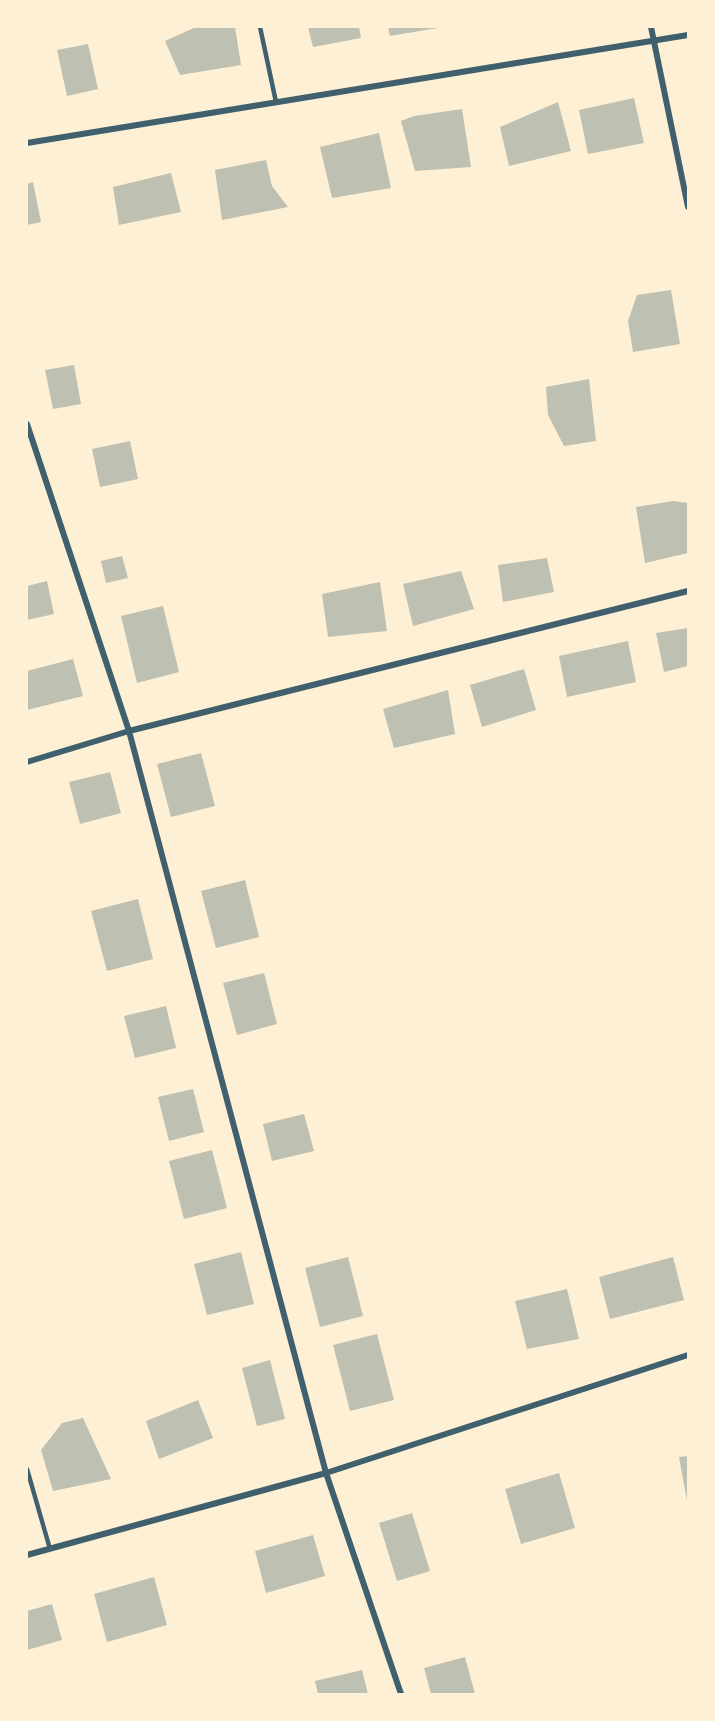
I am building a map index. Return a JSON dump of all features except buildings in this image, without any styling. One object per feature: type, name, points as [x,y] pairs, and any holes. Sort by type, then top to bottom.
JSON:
[{"type":"street","points":[[651,27],[688,207]]},
{"type":"street","points":[[27,143],[688,35]]},
{"type":"street","points":[[27,424],[129,731],[327,1473],[401,1694]]},
{"type":"street","points":[[27,762],[129,731],[688,591]]},
{"type":"street","points":[[27,1555],[327,1473],[688,1355]]},
{"type":"lane","points":[[260,27],[276,102]]},
{"type":"lane","points":[[27,1468],[50,1549]]}]
